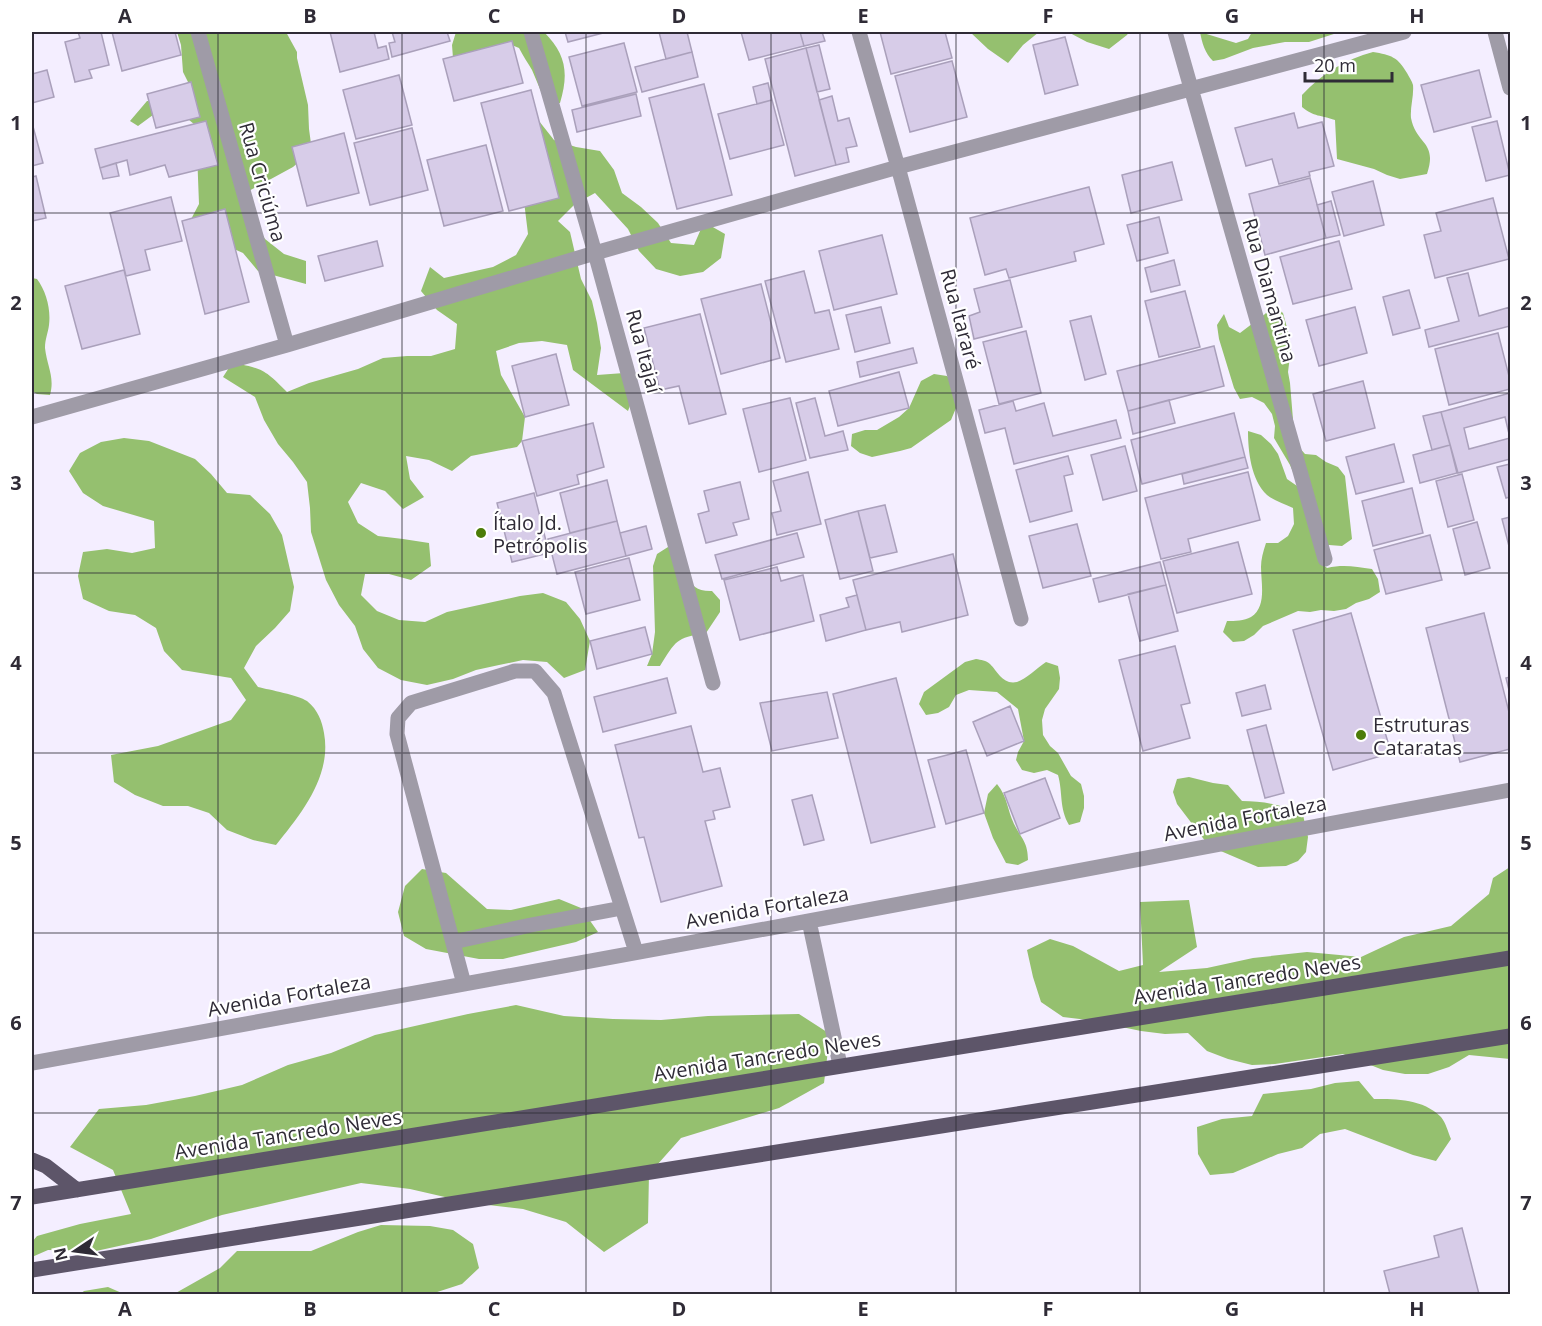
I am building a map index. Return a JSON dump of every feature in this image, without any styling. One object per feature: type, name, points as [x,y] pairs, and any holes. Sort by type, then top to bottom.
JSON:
[{"type":"main road","name":"Avenida Tancredo Neves","points":[[32,1197],[1510,958]]},
{"type":"main road","points":[[32,1270],[1510,1036]]},
{"type":"main road","points":[[32,1160],[46,1166],[77,1190]]},
{"type":"street","name":"Rua Criciúma","points":[[198,32],[287,345]]},
{"type":"street","name":"Rua Itajaí","points":[[531,32],[595,253],[714,683]]},
{"type":"street","name":"Rua Itararé","points":[[859,32],[1021,619]]},
{"type":"street","name":"Rua Diamantina","points":[[1175,32],[1325,559]]},
{"type":"street","points":[[32,417],[898,167],[1404,32]]},
{"type":"street","points":[[1495,32],[1510,88]]},
{"type":"street","points":[[464,984],[397,734],[398,718],[411,703],[515,671],[535,671],[554,693],[636,952]]},
{"type":"street","name":"Avenida Fortaleza","points":[[32,1063],[1510,790]]},
{"type":"street","points":[[453,942],[622,908]]},
{"type":"street","points":[[809,921],[840,1065]]},
{"type":"green space","points":[[177,32],[286,32],[297,52],[308,105],[312,151],[293,167],[247,192],[251,216],[265,239],[284,254],[306,261],[306,284],[258,271],[243,253],[188,225],[199,204],[197,152],[201,130],[182,114],[157,112],[138,126],[130,121],[147,101],[195,96],[183,72],[181,45]]},
{"type":"green space","points":[[456,32],[544,32],[557,48],[564,65],[563,92],[560,103],[547,103],[519,48],[507,43],[453,58],[452,45]]},
{"type":"green space","points":[[970,32],[1039,32],[1023,45],[1008,63]]},
{"type":"green space","points":[[1068,32],[1129,32],[1109,49],[1087,42]]},
{"type":"green space","points":[[1200,32],[1236,43],[1248,39],[1252,32],[1340,32],[1309,42],[1285,42],[1253,48],[1213,61],[1204,48]]},
{"type":"green space","points":[[1373,52],[1397,60],[1412,82],[1411,118],[1417,134],[1430,155],[1427,174],[1400,179],[1337,159],[1335,120],[1314,114],[1302,107],[1302,95],[1317,80],[1344,63]]},
{"type":"green space","points":[[539,121],[554,140],[600,151],[614,170],[622,193],[658,223],[671,243],[694,245],[704,222],[725,234],[721,258],[703,272],[680,276],[656,269],[639,251],[628,229],[595,193],[575,204],[558,221],[570,232],[581,279],[592,301],[601,348],[597,375],[624,373],[632,400],[628,411],[573,370],[567,345],[542,341],[519,343],[496,351],[501,375],[525,417],[522,441],[517,447],[471,456],[452,471],[429,460],[406,456],[410,479],[424,497],[403,509],[385,491],[361,483],[348,502],[358,523],[378,536],[429,543],[431,566],[411,580],[389,574],[365,574],[361,595],[377,611],[399,620],[425,622],[447,612],[543,593],[566,602],[580,619],[590,641],[585,670],[564,678],[547,662],[523,660],[476,670],[453,679],[427,685],[401,680],[378,668],[363,649],[355,626],[339,605],[326,580],[311,532],[307,482],[278,444],[264,420],[255,397],[223,377],[232,363],[251,367],[268,374],[287,392],[358,369],[383,358],[431,356],[455,349],[457,324],[437,310],[421,291],[430,267],[444,278],[493,267],[516,255],[528,234],[522,185]]},
{"type":"green space","points":[[32,278],[37,279],[40,284],[48,307],[49,325],[45,348],[51,377],[50,395],[37,394],[32,391]]},
{"type":"green space","points":[[1273,305],[1283,313],[1289,335],[1291,348],[1288,372],[1297,445],[1305,454],[1316,455],[1338,467],[1345,476],[1352,539],[1342,546],[1329,545],[1317,548],[1318,560],[1327,568],[1344,566],[1372,569],[1378,579],[1380,592],[1346,609],[1298,611],[1263,626],[1244,641],[1233,642],[1223,632],[1227,621],[1251,617],[1256,613],[1261,601],[1261,561],[1266,543],[1278,543],[1288,536],[1294,524],[1293,508],[1267,495],[1257,481],[1250,456],[1248,431],[1261,435],[1271,444],[1278,454],[1287,479],[1300,488],[1274,438],[1275,426],[1272,414],[1264,403],[1252,397],[1240,399],[1234,388],[1217,325],[1224,314],[1229,327],[1240,333]]},
{"type":"green space","points":[[934,374],[947,376],[955,384],[958,397],[951,420],[911,448],[900,451],[872,457],[860,453],[851,446],[852,434],[865,430],[877,430],[899,417],[909,408],[921,381]]},
{"type":"green space","points":[[124,438],[149,441],[195,459],[227,493],[250,495],[270,514],[282,535],[294,587],[290,611],[256,646],[244,668],[258,687],[297,697],[311,704],[322,724],[325,749],[319,779],[312,794],[276,845],[253,840],[227,830],[209,813],[188,806],[163,806],[135,795],[114,782],[111,755],[158,746],[231,720],[246,700],[231,678],[182,670],[164,651],[156,628],[135,615],[109,611],[83,599],[78,576],[83,552],[107,549],[132,553],[155,548],[154,521],[103,506],[83,493],[69,471],[80,453],[101,442]]},
{"type":"green space","points":[[668,547],[681,558],[691,583],[702,590],[712,591],[720,600],[720,612],[706,633],[682,639],[673,646],[660,666],[647,666],[652,654],[655,632],[653,566],[657,554]]},
{"type":"green space","points":[[976,659],[988,663],[1008,682],[1017,682],[1046,662],[1058,666],[1059,689],[1045,709],[1042,720],[1043,735],[1058,753],[1071,776],[1081,784],[1084,808],[1080,822],[1069,825],[1066,819],[1058,775],[1047,770],[1034,773],[1022,770],[1016,760],[1024,741],[1018,709],[997,692],[969,690],[956,695],[949,707],[938,713],[926,715],[919,704],[924,692],[965,662]]},
{"type":"green space","points":[[1189,777],[1228,785],[1242,801],[1274,804],[1303,815],[1308,837],[1306,852],[1298,861],[1286,866],[1258,867],[1209,846],[1177,804],[1173,792],[1177,779]]},
{"type":"green space","points":[[997,784],[1027,849],[1028,860],[1018,865],[1006,863],[993,838],[984,813],[988,794]]},
{"type":"green space","points":[[1510,867],[1510,1059],[1469,1055],[1449,1067],[1428,1074],[1405,1074],[1383,1070],[1343,1054],[1252,1065],[1207,1051],[1188,1033],[1165,1034],[1141,1031],[1063,1017],[1041,1002],[1027,950],[1050,939],[1073,946],[1119,971],[1143,965],[1140,902],[1189,900],[1197,947],[1159,972],[1207,968],[1253,958],[1307,952],[1361,957],[1404,937],[1451,926],[1489,894],[1493,878]]},
{"type":"green space","points":[[422,869],[446,873],[487,909],[511,910],[559,899],[581,908],[598,932],[576,942],[503,959],[479,959],[426,949],[404,936],[398,912],[405,886]]},
{"type":"green space","points":[[516,1005],[564,1016],[613,1019],[661,1020],[708,1016],[799,1014],[830,1034],[824,1083],[779,1108],[681,1138],[649,1174],[648,1223],[604,1252],[566,1222],[523,1209],[471,1203],[410,1189],[361,1183],[222,1215],[151,1239],[96,1251],[48,1250],[32,1257],[32,1242],[37,1236],[80,1224],[131,1214],[113,1170],[70,1147],[99,1109],[146,1105],[242,1085],[288,1065],[331,1053],[375,1035]]},
{"type":"green space","points":[[1359,1081],[1374,1099],[1418,1103],[1441,1117],[1451,1139],[1436,1161],[1413,1155],[1345,1129],[1320,1134],[1302,1148],[1278,1154],[1233,1173],[1210,1175],[1198,1154],[1197,1127],[1222,1119],[1252,1116],[1263,1094]]},
{"type":"green space","points":[[381,1225],[430,1226],[453,1230],[473,1244],[479,1268],[462,1284],[431,1294],[174,1294],[220,1268],[237,1251],[311,1251]]},
{"type":"green space","points":[[108,1287],[124,1294],[80,1294],[84,1291]]},
{"type":"building","points":[[78,32],[101,32],[109,65],[89,70],[92,78],[75,82],[65,42],[80,38]]},
{"type":"building","points":[[112,32],[175,32],[181,55],[122,71]]},
{"type":"building","points":[[330,32],[374,32],[378,48],[386,46],[389,59],[340,72]]},
{"type":"building","points":[[392,32],[447,32],[450,41],[392,57],[389,43],[395,42]]},
{"type":"building","points":[[565,32],[607,32],[568,42]]},
{"type":"building","points":[[659,32],[687,32],[692,52],[666,59]]},
{"type":"building","points":[[741,32],[800,32],[804,46],[749,60]]},
{"type":"building","points":[[800,32],[822,32],[825,41],[804,46]]},
{"type":"building","points":[[880,32],[945,32],[952,58],[891,74]]},
{"type":"building","points":[[1065,37],[1078,85],[1045,94],[1033,45]]},
{"type":"building","points":[[512,41],[523,83],[454,101],[443,59]]},
{"type":"building","points":[[624,43],[637,92],[582,106],[569,57]]},
{"type":"building","points":[[819,45],[830,89],[817,92],[806,48]]},
{"type":"building","points":[[806,48],[836,165],[795,176],[765,59]]},
{"type":"building","points":[[692,52],[698,77],[642,92],[635,67]]},
{"type":"building","points":[[952,61],[967,117],[910,132],[895,76]]},
{"type":"building","points":[[47,70],[54,97],[32,103],[32,74]]},
{"type":"building","points":[[1479,70],[1491,117],[1434,132],[1421,85]]},
{"type":"building","points":[[399,75],[412,125],[356,139],[343,90]]},
{"type":"building","points":[[191,82],[200,117],[156,128],[147,94]]},
{"type":"building","points":[[768,83],[772,100],[757,104],[753,87]]},
{"type":"building","points":[[704,84],[732,195],[677,209],[649,98]]},
{"type":"building","points":[[531,90],[559,198],[509,211],[481,103]]},
{"type":"building","points":[[636,94],[641,116],[577,132],[572,110]]},
{"type":"building","points":[[832,96],[838,121],[849,118],[857,146],[846,148],[849,162],[836,165],[819,100]]},
{"type":"building","points":[[772,100],[784,145],[730,159],[718,114]]},
{"type":"building","points":[[1294,113],[1298,128],[1322,122],[1334,166],[1309,172],[1310,176],[1279,184],[1272,159],[1246,166],[1235,128]]},
{"type":"building","points":[[206,121],[218,165],[169,177],[165,165],[130,175],[127,160],[100,168],[95,149]]},
{"type":"building","points":[[1497,121],[1510,175],[1486,181],[1472,127]]},
{"type":"building","points":[[32,123],[43,163],[32,166]]},
{"type":"building","points":[[412,128],[428,190],[370,205],[354,143]]},
{"type":"building","points":[[344,133],[359,193],[307,206],[292,147]]},
{"type":"building","points":[[486,145],[503,211],[444,226],[427,160]]},
{"type":"building","points":[[1172,162],[1182,200],[1131,213],[1122,175]]},
{"type":"building","points":[[116,163],[119,176],[103,179],[100,168]]},
{"type":"building","points":[[36,176],[46,218],[32,221],[32,177]]},
{"type":"building","points":[[1310,178],[1326,238],[1265,255],[1249,194]]},
{"type":"building","points":[[1373,181],[1384,225],[1344,236],[1332,192]]},
{"type":"building","points":[[1089,187],[1104,244],[1074,252],[1076,261],[1009,278],[1006,269],[985,275],[970,218]]},
{"type":"building","points":[[171,197],[182,241],[145,250],[150,270],[126,276],[110,213]]},
{"type":"building","points":[[1493,198],[1509,259],[1435,278],[1424,235],[1441,231],[1436,213]]},
{"type":"building","points":[[1331,201],[1340,235],[1326,238],[1317,205]]},
{"type":"building","points":[[225,209],[249,302],[205,314],[182,221]]},
{"type":"building","points":[[1159,217],[1168,253],[1137,261],[1127,225]]},
{"type":"building","points":[[882,235],[897,294],[834,310],[819,251]]},
{"type":"building","points":[[377,241],[383,266],[325,281],[318,256]]},
{"type":"building","points":[[1339,241],[1352,289],[1293,304],[1280,257]]},
{"type":"building","points":[[1174,260],[1180,285],[1151,292],[1145,268]]},
{"type":"building","points":[[124,270],[140,334],[82,349],[65,286]]},
{"type":"building","points":[[804,271],[815,313],[829,310],[839,349],[786,362],[765,281]]},
{"type":"building","points":[[1468,273],[1479,316],[1510,307],[1510,326],[1429,347],[1425,330],[1459,321],[1447,278]]},
{"type":"building","points":[[1010,280],[1022,327],[974,339],[969,316],[980,312],[974,289]]},
{"type":"building","points":[[761,284],[780,358],[721,374],[701,299]]},
{"type":"building","points":[[1409,290],[1420,328],[1393,335],[1383,297]]},
{"type":"building","points":[[1185,291],[1200,347],[1159,357],[1145,301]]},
{"type":"building","points":[[881,307],[890,343],[855,352],[846,315]]},
{"type":"building","points":[[1355,307],[1367,353],[1319,366],[1306,320]]},
{"type":"building","points":[[700,314],[726,414],[689,424],[679,386],[660,390],[644,328]]},
{"type":"building","points":[[1091,316],[1106,374],[1085,380],[1070,321]]},
{"type":"building","points":[[1026,331],[1041,393],[999,404],[983,342]]},
{"type":"building","points":[[1498,333],[1510,380],[1510,389],[1449,405],[1435,349]]},
{"type":"building","points":[[1214,346],[1224,386],[1128,411],[1117,371]]},
{"type":"building","points":[[913,348],[917,363],[860,377],[857,362]]},
{"type":"building","points":[[556,354],[569,405],[525,417],[512,366]]},
{"type":"building","points":[[899,372],[909,408],[838,426],[829,391]]},
{"type":"building","points":[[1363,381],[1375,428],[1326,441],[1313,394]]},
{"type":"building","points":[[1510,393],[1510,438],[1510,459],[1458,473],[1441,412]],"holes":[[[1505,417],[1510,438],[1469,449],[1464,428]]]},
{"type":"building","points":[[790,398],[806,460],[759,472],[743,409]]},
{"type":"building","points":[[815,398],[825,436],[843,431],[848,450],[810,458],[796,403]]},
{"type":"building","points":[[1169,400],[1175,423],[1133,434],[1128,411]]},
{"type":"building","points":[[1013,401],[1016,411],[1044,403],[1053,436],[1116,420],[1121,438],[1014,464],[1005,428],[985,433],[979,410]]},
{"type":"building","points":[[1441,412],[1450,445],[1432,450],[1423,416]]},
{"type":"building","points":[[1234,413],[1245,457],[1142,484],[1131,440]]},
{"type":"building","points":[[593,423],[604,467],[577,475],[579,484],[537,496],[522,441]]},
{"type":"building","points":[[1394,444],[1404,482],[1356,494],[1346,457]]},
{"type":"building","points":[[1450,445],[1457,473],[1420,483],[1413,455]]},
{"type":"building","points":[[1125,446],[1137,491],[1103,500],[1091,455]]},
{"type":"building","points":[[1068,456],[1073,474],[1064,476],[1072,511],[1030,522],[1016,470]]},
{"type":"building","points":[[1245,457],[1248,468],[1184,484],[1182,474]]},
{"type":"building","points":[[1510,464],[1510,497],[1506,498],[1497,467]]},
{"type":"building","points":[[808,472],[821,524],[777,535],[772,513],[781,511],[773,481]]},
{"type":"building","points":[[1248,472],[1260,520],[1188,539],[1191,552],[1161,559],[1145,498]]},
{"type":"building","points":[[1462,474],[1474,520],[1448,527],[1436,481]]},
{"type":"building","points":[[607,480],[617,521],[570,533],[560,493]]},
{"type":"building","points":[[740,482],[749,519],[733,523],[737,535],[706,543],[698,514],[709,511],[704,491]]},
{"type":"building","points":[[1412,488],[1423,533],[1373,546],[1362,501]]},
{"type":"building","points":[[534,493],[549,553],[512,562],[497,503]]},
{"type":"building","points":[[885,505],[897,552],[870,558],[858,511]]},
{"type":"building","points":[[858,511],[873,571],[840,579],[825,520]]},
{"type":"building","points":[[1510,517],[1510,550],[1502,519]]},
{"type":"building","points":[[617,521],[626,556],[557,574],[548,539]]},
{"type":"building","points":[[1477,522],[1490,568],[1465,575],[1453,529]]},
{"type":"building","points":[[1077,524],[1091,576],[1043,588],[1029,536]]},
{"type":"building","points":[[646,526],[652,549],[626,556],[620,533]]},
{"type":"building","points":[[797,533],[804,557],[722,579],[715,555]]},
{"type":"building","points":[[1430,535],[1442,580],[1386,594],[1374,550]]},
{"type":"building","points":[[1238,542],[1252,594],[1177,613],[1163,561]]},
{"type":"building","points":[[953,554],[968,615],[902,632],[900,622],[866,630],[853,580]]},
{"type":"building","points":[[629,558],[640,600],[586,614],[575,572]]},
{"type":"building","points":[[1160,562],[1166,585],[1099,602],[1093,579]]},
{"type":"building","points":[[777,567],[781,581],[803,575],[814,621],[740,640],[724,580]]},
{"type":"building","points":[[1166,585],[1178,631],[1140,641],[1128,594]]},
{"type":"building","points":[[857,595],[866,630],[826,641],[820,615],[849,607],[846,598]]},
{"type":"building","points":[[1351,613],[1391,753],[1333,770],[1293,630]]},
{"type":"building","points":[[1484,613],[1510,716],[1510,749],[1460,762],[1426,628]]},
{"type":"building","points":[[645,627],[652,654],[597,669],[590,641]]},
{"type":"building","points":[[1175,646],[1190,703],[1181,705],[1190,738],[1143,751],[1119,660]]},
{"type":"building","points":[[1510,677],[1510,694],[1506,678]]},
{"type":"building","points":[[667,678],[676,713],[603,732],[594,697]]},
{"type":"building","points":[[896,678],[935,827],[871,843],[833,694]]},
{"type":"building","points":[[1265,685],[1271,709],[1242,716],[1236,693]]},
{"type":"building","points":[[827,692],[838,738],[772,751],[760,703]]},
{"type":"building","points":[[1010,706],[1024,741],[987,756],[973,722]]},
{"type":"building","points":[[1266,725],[1284,793],[1265,798],[1247,730]]},
{"type":"building","points":[[691,726],[703,772],[720,768],[730,807],[713,811],[715,819],[705,821],[722,886],[661,902],[644,837],[639,838],[615,745]]},
{"type":"building","points":[[966,750],[984,813],[946,824],[928,760]]},
{"type":"building","points":[[1045,778],[1060,818],[1020,834],[1004,793]]},
{"type":"building","points":[[812,795],[824,840],[804,845],[792,800]]},
{"type":"building","points":[[1462,1228],[1479,1294],[1390,1294],[1384,1271],[1439,1257],[1434,1236]]},
{"type":"place","name":"Ítalo Jd. Petrópolis","points":[[481,533]]},
{"type":"place","name":"Estruturas Cataratas","points":[[1361,735]]}]
